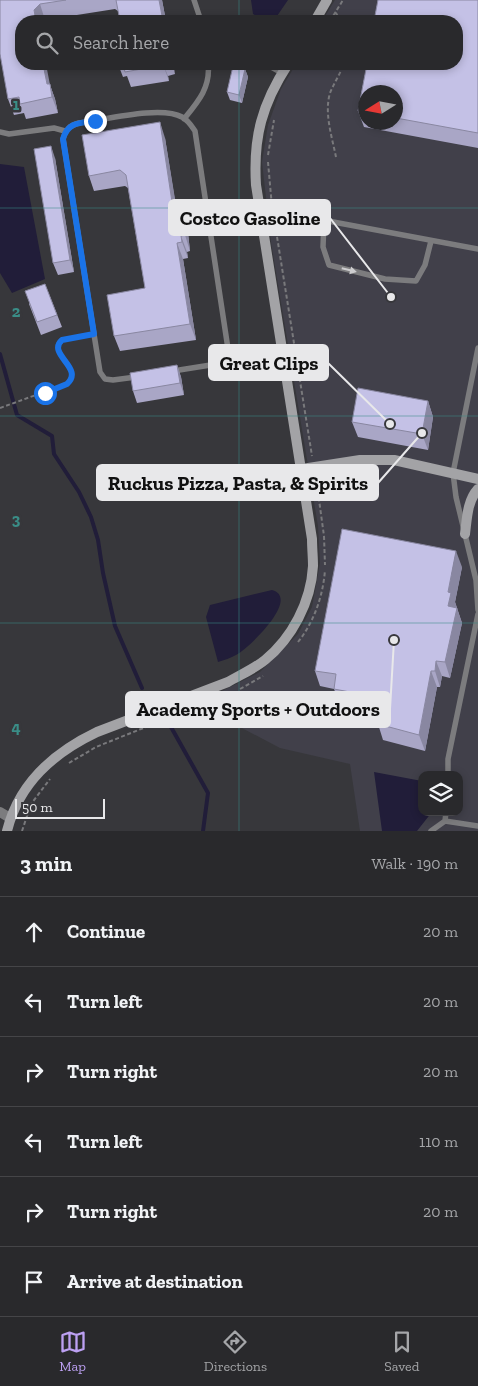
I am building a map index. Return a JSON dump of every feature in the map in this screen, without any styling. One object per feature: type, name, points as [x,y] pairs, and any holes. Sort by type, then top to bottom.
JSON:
[{"type":"street","points":[[318,15],[327,0]]},
{"type":"street","points":[[7,831],[16,803],[35,775],[49,761],[63,750],[96,732],[228,682],[247,672],[265,660],[283,642],[298,620],[309,592],[313,566],[312,539],[302,469],[279,355],[255,166],[258,132],[266,104],[284,70]]},
{"type":"street","points":[[302,469],[360,460],[386,460],[410,463],[478,479]]},
{"type":"street","points":[[465,534],[470,504],[478,490]]},
{"type":"street","points":[[0,812],[10,818]]},
{"type":"lane","points":[[194,0],[199,15]]},
{"type":"lane","points":[[184,119],[206,88],[209,70]]},
{"type":"lane","points":[[277,70],[282,73]]},
{"type":"lane","points":[[142,376],[113,380],[105,379],[100,372],[63,139],[65,131],[70,126],[158,111],[172,114],[189,122],[195,131],[230,362]]},
{"type":"lane","points":[[0,132],[9,134],[54,128],[65,131]]},
{"type":"lane","points":[[262,219],[282,215],[296,215],[478,250]]},
{"type":"lane","points":[[324,221],[323,247],[329,265],[385,279],[416,281],[425,265],[432,241]]},
{"type":"lane","points":[[478,348],[454,473],[456,497],[476,580],[478,610]]},
{"type":"lane","points":[[162,373],[242,360],[247,353],[268,350],[279,355],[270,362],[249,365],[242,360]]},
{"type":"lane","points":[[448,771],[448,759],[478,614]]},
{"type":"lane","points":[[445,821],[446,816]]},
{"type":"lane","points":[[431,831],[445,821],[478,826]]},
{"type":"path","points":[[333,15],[343,0]]},
{"type":"path","points":[[295,74],[298,70]]},
{"type":"path","points":[[336,157],[328,117],[330,93],[341,70]]},
{"type":"path","points":[[272,202],[268,157],[275,117]]},
{"type":"path","points":[[278,238],[312,454]]},
{"type":"path","points":[[0,408],[60,388],[69,383],[72,375],[69,365],[58,353],[58,343],[62,340],[94,334]]},
{"type":"path","points":[[294,647],[314,617],[322,592],[326,558],[316,480]]},
{"type":"path","points":[[235,691],[267,673]]},
{"type":"path","points":[[64,765],[96,747],[189,710]]},
{"type":"path","points":[[22,831],[31,804],[51,777]]},
{"type":"shaded area","points":[[251,0],[288,0],[278,15],[253,14]]},
{"type":"shaded area","points":[[335,0],[478,0],[478,831],[360,831],[350,764],[280,748],[240,727],[220,692],[260,672],[298,634],[312,607],[320,563],[318,526],[271,242],[262,162],[268,125],[281,89],[292,70],[463,70],[463,15],[326,15]]},
{"type":"shaded area","points":[[0,164],[24,167],[45,279],[12,293],[0,273]]},
{"type":"shaded area","points":[[272,590],[279,595],[280,603],[270,623],[242,651],[218,662],[206,617],[210,605]]},
{"type":"shaded area","points":[[374,772],[418,780],[418,816],[429,816],[417,831],[382,831]]},
{"type":"building","points":[[0,0],[66,0],[40,4],[34,10],[35,15],[15,15],[15,70],[44,70],[47,84],[50,84],[52,97],[20,104],[19,97],[8,99],[0,54]]},
{"type":"building","points":[[116,0],[159,0],[162,15],[119,15]]},
{"type":"building","points":[[378,0],[478,0],[478,133],[403,119],[403,85],[363,85],[366,70],[463,70],[463,15],[375,15]]},
{"type":"building","points":[[232,70],[245,70],[239,95],[227,92]]},
{"type":"building","points":[[160,122],[172,202],[176,201],[177,210],[181,209],[185,235],[181,236],[182,242],[177,243],[190,324],[114,336],[107,295],[145,288],[126,175],[120,170],[89,176],[82,135]]},
{"type":"building","points":[[51,146],[70,260],[53,263],[34,149]]},
{"type":"building","points":[[45,284],[57,315],[37,322],[25,291]]},
{"type":"building","points":[[177,365],[180,383],[133,391],[130,373]]},
{"type":"building","points":[[358,388],[428,401],[422,434],[352,422]]},
{"type":"building","points":[[342,529],[456,551],[448,592],[451,593],[448,606],[457,608],[445,662],[436,661],[435,671],[431,671],[419,735],[378,724],[382,698],[334,689],[336,674],[315,671]]},
{"type":"waterway","points":[[0,354],[17,415],[52,436],[54,454],[79,492],[91,517],[98,540],[115,626],[142,688]]},
{"type":"waterway","points":[[171,727],[208,793],[203,831]]},
{"type":"place","name":"Costco Gasoline","points":[[391,297]]},
{"type":"place","name":"Great Clips","points":[[390,424]]},
{"type":"place","name":"Ruckus Pizza, Pasta, & Spirits","points":[[422,433]]},
{"type":"place","name":"Academy Sports + Outdoors","points":[[394,640]]},
{"type":"route","points":[[45,393],[69,383],[72,375],[69,365],[58,353],[58,343],[73,337],[94,334],[63,139],[65,131],[70,126],[95,121]]}]
